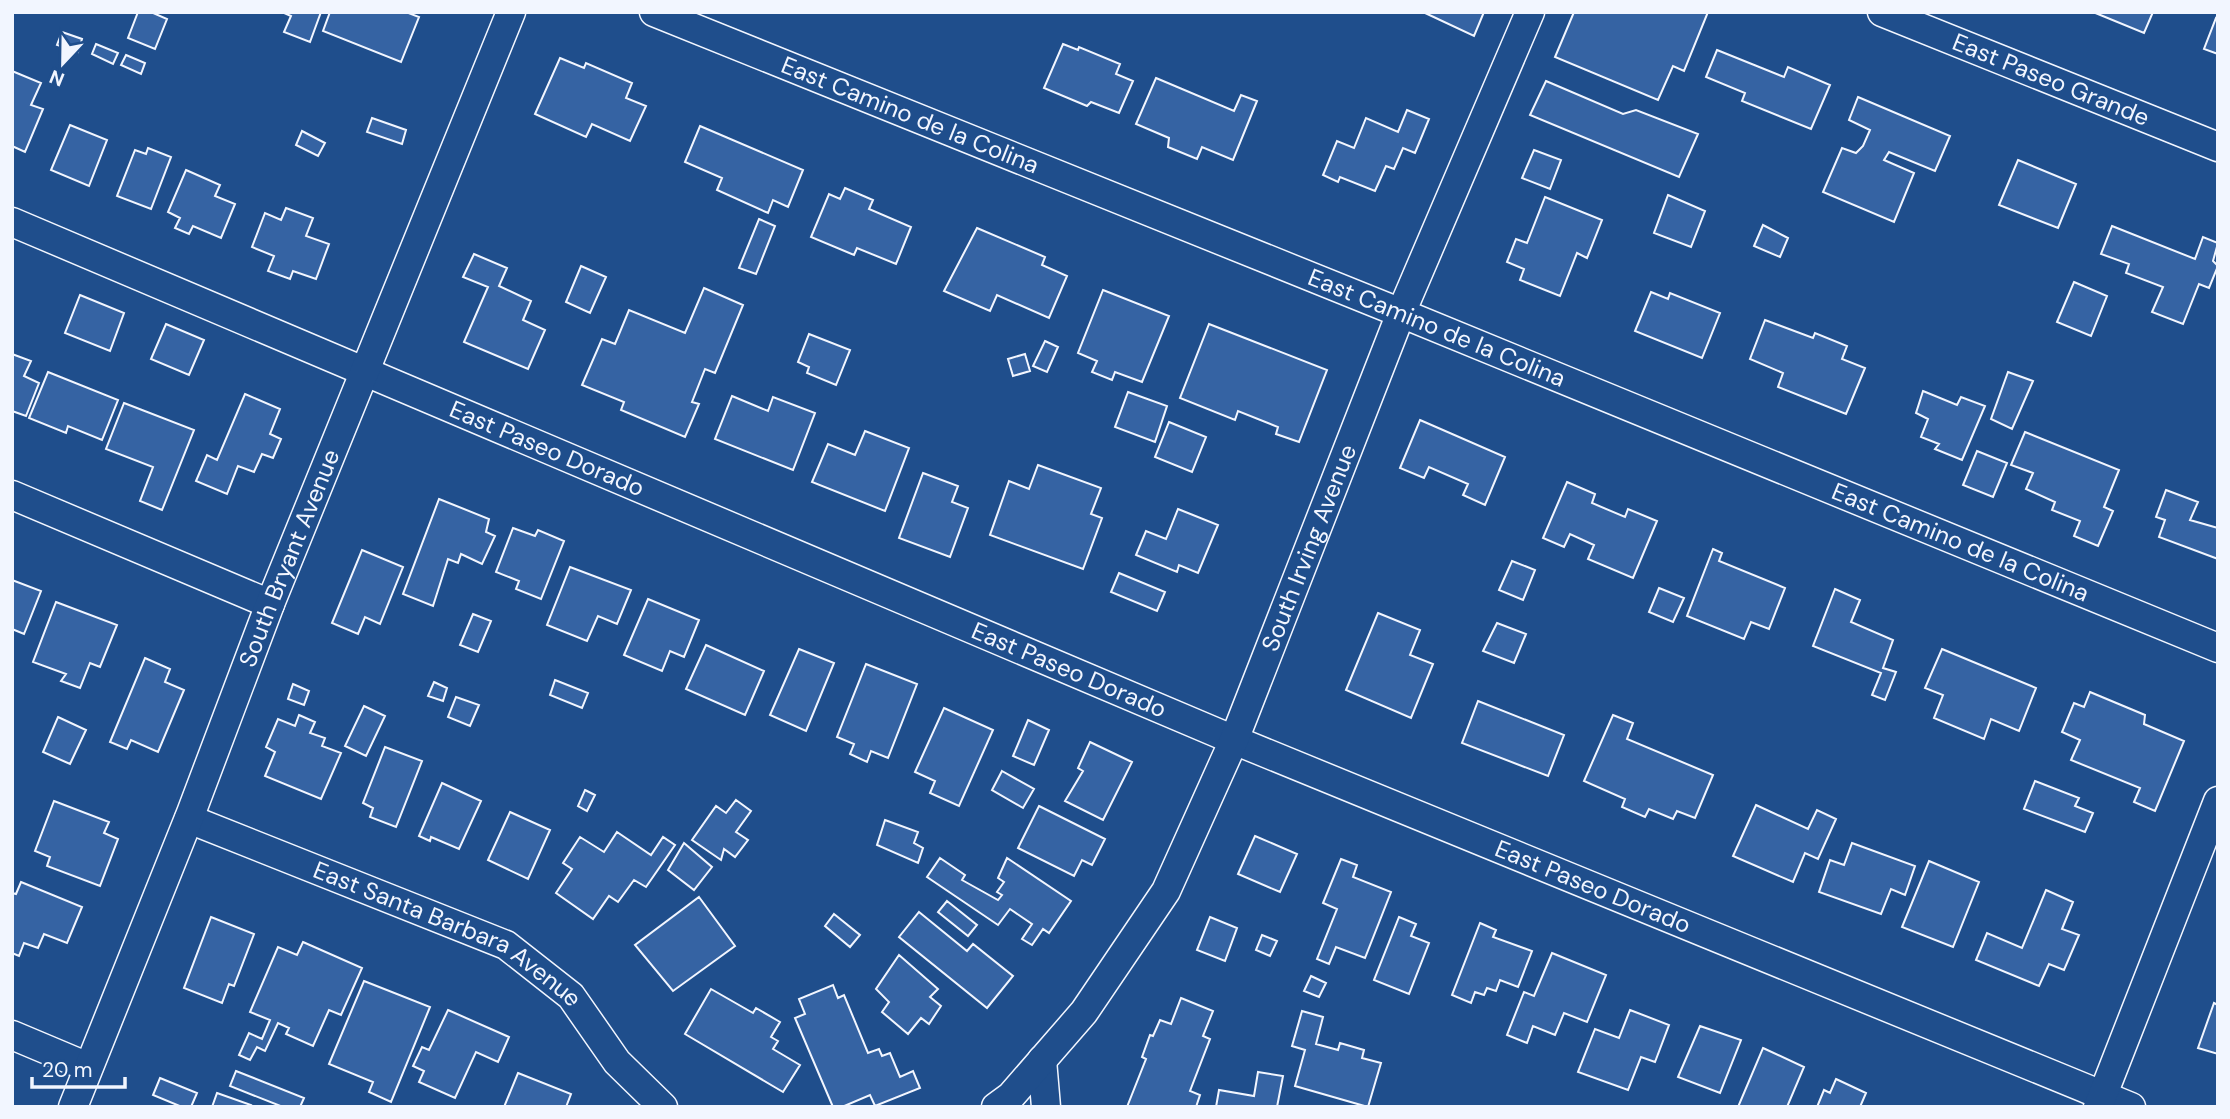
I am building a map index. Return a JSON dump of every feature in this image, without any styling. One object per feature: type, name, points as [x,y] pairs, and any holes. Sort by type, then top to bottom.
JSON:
[{"type":"street","name":"South Bryant Avenue","points":[[73,1107],[189,819],[270,604],[511,12]]},
{"type":"street","name":"East Camino de la Colina","points":[[654,12],[1401,313],[2218,648]]},
{"type":"street","name":"South Irving Avenue","points":[[996,1107],[1011,1096],[1084,1012],[1166,891],[1234,740],[1401,313],[1530,12]]},
{"type":"street","name":"East Paseo Grande","points":[[1882,12],[2218,147]]},
{"type":"street","name":"East Paseo Dorado","points":[[12,222],[1234,740],[2100,1101],[2131,1107]]},
{"type":"street","points":[[12,495],[270,604]]},
{"type":"street","points":[[2100,1101],[2218,801]]},
{"type":"street","name":"East Santa Barbara Avenue","points":[[189,819],[506,945],[571,996],[636,1093],[663,1107]]},
{"type":"street","points":[[12,1035],[88,1067]]},
{"type":"street","points":[[1042,1060],[1046,1107]]},
{"type":"building","points":[[138,12],[151,12],[167,19],[155,49],[128,38]]},
{"type":"building","points":[[282,12],[321,12],[310,42],[284,32],[291,16]]},
{"type":"building","points":[[330,12],[406,12],[419,17],[401,62],[323,31]]},
{"type":"building","points":[[1423,12],[1484,12],[1474,36]]},
{"type":"building","points":[[1574,12],[1708,12],[1684,71],[1673,66],[1658,100],[1555,57]]},
{"type":"building","points":[[2093,12],[2153,12],[2144,33]]},
{"type":"building","points":[[2216,18],[2218,19],[2218,54],[2204,49]]},
{"type":"building","points":[[62,32],[82,39],[78,52],[57,45]]},
{"type":"building","points":[[96,44],[118,53],[113,64],[92,54]]},
{"type":"building","points":[[1063,44],[1078,50],[1079,47],[1120,64],[1116,74],[1133,81],[1119,113],[1091,102],[1087,106],[1044,88]]},
{"type":"building","points":[[1717,50],[1784,77],[1788,67],[1830,85],[1811,129],[1742,101],[1745,93],[1706,77]]},
{"type":"building","points":[[126,55],[145,63],[141,74],[121,65]]},
{"type":"building","points":[[560,58],[584,68],[586,63],[632,83],[626,98],[646,106],[630,141],[592,124],[586,137],[535,114]]},
{"type":"building","points":[[12,71],[41,83],[31,105],[43,109],[25,152],[12,146]]},
{"type":"building","points":[[1156,78],[1234,111],[1241,95],[1257,101],[1233,160],[1202,147],[1197,159],[1168,147],[1169,138],[1136,124]]},
{"type":"building","points":[[1546,81],[1623,114],[1636,110],[1698,134],[1679,177],[1530,115]]},
{"type":"building","points":[[1858,97],[1950,136],[1935,171],[1889,152],[1884,160],[1914,173],[1894,222],[1823,192],[1842,148],[1856,153],[1863,146],[1870,130],[1849,120]]},
{"type":"building","points":[[1407,110],[1429,119],[1415,153],[1403,148],[1394,169],[1386,166],[1375,191],[1340,177],[1338,182],[1323,175],[1337,141],[1354,148],[1366,118],[1398,132]]},
{"type":"building","points":[[372,118],[406,130],[402,144],[367,132]]},
{"type":"building","points":[[70,125],[107,140],[89,186],[51,170]]},
{"type":"building","points":[[700,126],[803,170],[788,207],[773,200],[768,213],[717,190],[722,178],[685,162]]},
{"type":"building","points":[[302,131],[325,143],[318,156],[296,145]]},
{"type":"building","points":[[148,148],[171,157],[151,209],[117,196],[135,150],[146,154]]},
{"type":"building","points":[[1534,150],[1561,160],[1550,189],[1522,178]]},
{"type":"building","points":[[2018,160],[2076,184],[2058,228],[1999,205]]},
{"type":"building","points":[[186,170],[220,185],[215,196],[235,204],[221,238],[193,226],[189,234],[175,228],[180,218],[168,212]]},
{"type":"building","points":[[845,188],[873,200],[869,209],[911,227],[896,264],[857,248],[854,255],[811,237],[829,194],[840,199]]},
{"type":"building","points":[[1668,195],[1705,211],[1691,247],[1654,233]]},
{"type":"building","points":[[1545,197],[1602,220],[1587,258],[1577,253],[1560,296],[1520,280],[1524,269],[1507,262],[1516,239],[1527,243]]},
{"type":"building","points":[[286,208],[313,218],[306,236],[329,244],[316,279],[293,271],[290,279],[268,271],[274,256],[252,247],[265,213],[281,220]]},
{"type":"building","points":[[759,219],[775,226],[756,274],[739,268]]},
{"type":"building","points":[[1763,225],[1788,238],[1780,257],[1754,246]]},
{"type":"building","points":[[2112,226],[2195,259],[2203,237],[2218,243],[2213,261],[2218,266],[2209,288],[2199,284],[2183,324],[2152,312],[2163,287],[2126,273],[2129,264],[2101,254]]},
{"type":"building","points":[[977,228],[1045,257],[1042,265],[1067,276],[1049,318],[997,295],[990,311],[944,291]]},
{"type":"building","points":[[474,254],[507,268],[499,286],[531,301],[523,320],[545,330],[528,369],[464,342],[488,287],[463,277]]},
{"type":"building","points":[[581,266],[606,277],[590,313],[566,302]]},
{"type":"building","points":[[2074,282],[2107,296],[2091,336],[2057,322]]},
{"type":"building","points":[[704,288],[743,305],[715,373],[705,369],[692,402],[699,404],[685,437],[621,410],[624,402],[582,385],[602,339],[615,344],[629,310],[685,333]]},
{"type":"building","points":[[1103,290],[1169,316],[1142,382],[1115,372],[1112,380],[1092,372],[1097,361],[1078,353]]},
{"type":"building","points":[[1651,292],[1668,299],[1670,293],[1720,313],[1702,358],[1635,331]]},
{"type":"building","points":[[80,295],[124,313],[110,351],[65,333]]},
{"type":"building","points":[[1765,320],[1813,338],[1815,333],[1847,346],[1842,359],[1865,368],[1846,414],[1778,387],[1783,373],[1750,359]]},
{"type":"building","points":[[166,324],[204,340],[189,375],[151,359]]},
{"type":"building","points":[[1209,324],[1327,370],[1299,442],[1276,434],[1278,427],[1238,411],[1235,420],[1180,398]]},
{"type":"building","points":[[809,334],[850,350],[836,385],[807,373],[809,367],[798,362]]},
{"type":"building","points":[[1045,341],[1058,347],[1047,372],[1033,366]]},
{"type":"building","points":[[12,354],[31,361],[24,376],[39,383],[26,416],[12,411]]},
{"type":"building","points":[[1025,354],[1030,371],[1013,376],[1008,359]]},
{"type":"building","points":[[48,372],[118,400],[102,440],[68,426],[66,433],[29,418]]},
{"type":"building","points":[[2008,372],[2033,381],[2012,429],[1991,419]]},
{"type":"building","points":[[1923,391],[1957,405],[1961,397],[1985,406],[1962,460],[1935,449],[1939,444],[1921,437],[1928,419],[1916,413]]},
{"type":"building","points":[[1128,392],[1167,406],[1155,442],[1115,427]]},
{"type":"building","points":[[245,394],[280,409],[270,434],[281,439],[273,458],[262,454],[254,472],[238,466],[227,494],[196,481],[207,455],[217,460]]},
{"type":"building","points":[[732,396],[768,411],[773,397],[815,413],[793,470],[715,439]]},
{"type":"building","points":[[124,403],[194,430],[162,510],[140,501],[153,467],[106,449]]},
{"type":"building","points":[[1420,420],[1505,457],[1485,505],[1463,495],[1468,484],[1429,467],[1424,478],[1400,468]]},
{"type":"building","points":[[1169,422],[1206,437],[1192,472],[1155,457]]},
{"type":"building","points":[[865,431],[909,448],[885,511],[812,482],[828,444],[855,455]]},
{"type":"building","points":[[2025,432],[2119,470],[2104,507],[2113,511],[2098,546],[2074,536],[2080,521],[2052,510],[2055,502],[2026,489],[2033,473],[2011,465]]},
{"type":"building","points":[[1977,451],[2007,463],[1993,497],[1963,485]]},
{"type":"building","points":[[1038,465],[1101,488],[1091,514],[1102,518],[1083,569],[990,535],[1009,481],[1029,489]]},
{"type":"building","points":[[923,473],[958,486],[952,502],[968,508],[950,557],[899,538]]},
{"type":"building","points":[[1567,482],[1595,494],[1592,503],[1625,517],[1628,509],[1657,521],[1633,578],[1588,559],[1594,545],[1570,534],[1564,547],[1543,538]]},
{"type":"building","points":[[2166,490],[2198,502],[2190,520],[2218,528],[2218,559],[2159,537],[2165,520],[2156,517]]},
{"type":"building","points":[[439,499],[489,519],[486,532],[495,536],[482,564],[461,554],[458,563],[448,559],[433,606],[403,594]]},
{"type":"building","points":[[1178,509],[1218,525],[1198,573],[1179,565],[1177,572],[1136,555],[1146,531],[1166,539]]},
{"type":"building","points":[[513,528],[535,536],[538,530],[564,541],[541,599],[516,589],[519,581],[496,572]]},
{"type":"building","points":[[1713,549],[1722,553],[1719,561],[1785,588],[1769,629],[1751,622],[1744,639],[1687,616]]},
{"type":"building","points":[[362,550],[403,567],[380,624],[365,617],[358,634],[332,623]]},
{"type":"building","points":[[1512,561],[1535,570],[1523,600],[1499,590]]},
{"type":"building","points":[[570,567],[631,590],[617,624],[598,616],[587,641],[547,625]]},
{"type":"building","points":[[1119,573],[1165,592],[1157,611],[1111,592]]},
{"type":"building","points":[[12,580],[41,591],[24,634],[12,629]]},
{"type":"building","points":[[1659,588],[1684,598],[1673,622],[1649,612]]},
{"type":"building","points":[[1835,589],[1860,600],[1851,622],[1893,640],[1883,668],[1896,672],[1885,700],[1872,695],[1881,673],[1813,646]]},
{"type":"building","points":[[648,599],[699,620],[684,657],[670,651],[662,671],[624,655]]},
{"type":"building","points":[[56,602],[117,625],[100,667],[90,663],[80,688],[61,681],[66,674],[33,662]]},
{"type":"building","points":[[1378,613],[1420,630],[1410,655],[1433,664],[1411,718],[1346,690]]},
{"type":"building","points":[[473,614],[491,621],[478,652],[460,645]]},
{"type":"building","points":[[1497,623],[1526,634],[1514,663],[1483,651]]},
{"type":"building","points":[[706,645],[764,671],[745,715],[686,689]]},
{"type":"building","points":[[799,649],[834,663],[806,731],[770,715]]},
{"type":"building","points":[[1942,649],[2036,688],[2019,731],[1991,719],[1984,739],[1934,718],[1943,695],[1925,688]]},
{"type":"building","points":[[145,658],[170,669],[165,682],[184,690],[158,752],[131,740],[127,749],[110,742]]},
{"type":"building","points":[[866,664],[917,684],[888,758],[871,751],[867,762],[850,754],[854,744],[837,737]]},
{"type":"building","points":[[555,680],[588,693],[582,708],[550,695]]},
{"type":"building","points":[[434,682],[447,688],[443,701],[428,696]]},
{"type":"building","points":[[293,684],[309,691],[304,705],[288,699]]},
{"type":"building","points":[[2090,692],[2145,715],[2144,724],[2184,741],[2155,811],[2134,802],[2140,788],[2071,760],[2080,740],[2062,732],[2074,703],[2084,707]]},
{"type":"building","points":[[456,697],[479,705],[470,726],[448,717]]},
{"type":"building","points":[[1478,701],[1564,735],[1548,776],[1462,743]]},
{"type":"building","points":[[364,706],[385,716],[366,756],[345,746]]},
{"type":"building","points":[[944,708],[993,730],[959,806],[930,793],[935,781],[915,772]]},
{"type":"building","points":[[299,715],[315,722],[310,733],[325,738],[322,746],[341,753],[321,799],[265,776],[275,752],[266,747],[278,719],[295,726]]},
{"type":"building","points":[[1613,715],[1633,723],[1627,739],[1713,775],[1695,818],[1677,811],[1673,819],[1649,809],[1645,817],[1622,807],[1625,799],[1584,781]]},
{"type":"building","points":[[58,717],[86,730],[70,764],[43,752]]},
{"type":"building","points":[[1028,720],[1049,730],[1034,765],[1013,756]]},
{"type":"building","points":[[1090,742],[1132,762],[1103,820],[1065,801],[1083,771],[1078,768]]},
{"type":"building","points":[[385,747],[422,761],[396,827],[370,817],[373,808],[363,803]]},
{"type":"building","points":[[1002,771],[1034,789],[1023,808],[992,790]]},
{"type":"building","points":[[2035,781],[2079,798],[2075,806],[2093,813],[2085,832],[2024,809]]},
{"type":"building","points":[[442,783],[481,801],[459,849],[431,837],[430,841],[419,836]]},
{"type":"building","points":[[585,790],[595,795],[587,811],[578,806]]},
{"type":"building","points":[[736,800],[751,811],[736,832],[748,840],[735,857],[724,849],[721,860],[692,840],[716,806],[726,813]]},
{"type":"building","points":[[54,801],[109,822],[104,833],[118,839],[100,886],[47,866],[50,857],[35,851]]},
{"type":"building","points":[[1756,805],[1808,829],[1817,810],[1836,819],[1818,859],[1805,853],[1793,882],[1733,856]]},
{"type":"building","points":[[1039,806],[1105,839],[1092,865],[1082,860],[1074,876],[1018,848]]},
{"type":"building","points":[[510,812],[550,830],[528,879],[488,860]]},
{"type":"building","points":[[885,820],[918,832],[914,843],[923,848],[918,863],[877,845]]},
{"type":"building","points":[[617,832],[651,855],[663,837],[675,845],[646,887],[634,880],[618,902],[609,896],[593,919],[556,893],[572,869],[563,863],[580,837],[604,852]]},
{"type":"building","points":[[1255,836],[1297,854],[1280,892],[1238,874]]},
{"type":"building","points":[[684,843],[712,867],[694,890],[668,870]]},
{"type":"building","points":[[1852,843],[1915,866],[1905,895],[1891,889],[1881,914],[1819,892],[1830,860],[1844,865]]},
{"type":"building","points":[[940,858],[965,875],[962,880],[998,900],[1002,895],[997,892],[1004,882],[998,878],[1007,858],[1071,901],[1049,933],[1043,929],[1032,945],[1022,939],[1032,924],[1010,909],[998,925],[927,877]]},
{"type":"building","points":[[1341,859],[1357,865],[1353,877],[1391,892],[1365,958],[1336,947],[1329,964],[1317,959],[1337,909],[1323,903]]},
{"type":"building","points":[[1929,861],[1979,882],[1953,947],[1902,927]]},
{"type":"building","points":[[21,882],[82,907],[67,943],[44,934],[38,948],[24,943],[19,956],[12,953],[12,893],[16,894]]},
{"type":"building","points":[[2046,890],[2073,902],[2062,929],[2079,935],[2064,970],[2049,964],[2039,986],[1976,960],[1987,933],[2022,948]]},
{"type":"building","points":[[699,897],[735,946],[673,991],[635,945]]},
{"type":"building","points":[[947,901],[977,925],[968,936],[938,912]]},
{"type":"building","points":[[919,912],[967,951],[973,944],[1013,976],[987,1008],[899,937]]},
{"type":"building","points":[[834,914],[860,935],[850,947],[825,926]]},
{"type":"building","points":[[211,917],[254,934],[234,986],[229,984],[222,1003],[184,988]]},
{"type":"building","points":[[1210,917],[1237,928],[1225,961],[1197,950]]},
{"type":"building","points":[[1399,917],[1416,924],[1411,936],[1429,943],[1409,994],[1374,980]]},
{"type":"building","points":[[1480,923],[1496,930],[1493,937],[1532,951],[1518,987],[1500,980],[1496,991],[1487,988],[1484,995],[1475,992],[1471,1003],[1452,995]]},
{"type":"building","points":[[1262,935],[1277,941],[1270,956],[1256,950]]},
{"type":"building","points":[[303,942],[362,968],[341,1015],[329,1010],[313,1046],[286,1034],[289,1028],[278,1023],[265,1051],[257,1047],[250,1060],[239,1055],[249,1033],[262,1039],[270,1020],[250,1012],[278,947],[297,955]]},
{"type":"building","points":[[1552,953],[1606,975],[1587,1022],[1564,1013],[1555,1035],[1533,1026],[1527,1043],[1507,1035],[1524,992],[1534,996]]},
{"type":"building","points":[[899,955],[938,989],[930,997],[941,1006],[929,1024],[921,1018],[908,1034],[882,1012],[889,1002],[876,989]]},
{"type":"building","points":[[1311,976],[1326,983],[1319,997],[1304,991]]},
{"type":"building","points":[[364,981],[430,1007],[391,1102],[369,1092],[373,1082],[329,1064]]},
{"type":"building","points":[[833,985],[838,998],[844,995],[868,1053],[879,1049],[882,1056],[890,1053],[900,1077],[913,1071],[920,1088],[875,1106],[870,1095],[842,1107],[833,1107],[795,1018],[805,1014],[799,999]]},
{"type":"building","points":[[711,989],[753,1013],[756,1008],[780,1022],[771,1037],[778,1041],[773,1049],[800,1065],[783,1092],[685,1034]]},
{"type":"building","points":[[1181,998],[1213,1011],[1203,1036],[1210,1039],[1190,1091],[1200,1095],[1196,1107],[1127,1107],[1146,1059],[1142,1057],[1150,1035],[1153,1036],[1160,1020],[1171,1024]]},
{"type":"building","points":[[2214,1003],[2218,1005],[2218,1054],[2198,1048]]},
{"type":"building","points":[[448,1010],[509,1037],[498,1062],[476,1052],[455,1098],[419,1082],[424,1071],[413,1066],[422,1047],[429,1050]]},
{"type":"building","points":[[1630,1010],[1669,1025],[1655,1062],[1641,1057],[1628,1090],[1578,1072],[1595,1029],[1619,1038]]},
{"type":"building","points":[[1302,1011],[1323,1017],[1316,1044],[1338,1050],[1340,1043],[1364,1050],[1362,1058],[1381,1063],[1368,1107],[1295,1086],[1305,1050],[1292,1046]]},
{"type":"building","points":[[1700,1026],[1741,1040],[1720,1093],[1678,1077]]},
{"type":"building","points":[[1763,1048],[1804,1067],[1787,1107],[1738,1107]]},
{"type":"building","points":[[236,1071],[304,1098],[300,1107],[283,1107],[230,1086]]},
{"type":"building","points":[[1258,1072],[1283,1076],[1277,1107],[1216,1107],[1219,1090],[1254,1096]]},
{"type":"building","points":[[518,1073],[571,1094],[566,1107],[504,1107]]},
{"type":"building","points":[[160,1078],[197,1093],[191,1107],[182,1107],[153,1095]]},
{"type":"building","points":[[1836,1079],[1866,1093],[1860,1107],[1817,1107],[1824,1090],[1830,1093]]},
{"type":"building","points":[[217,1093],[251,1105],[212,1107]]}]
